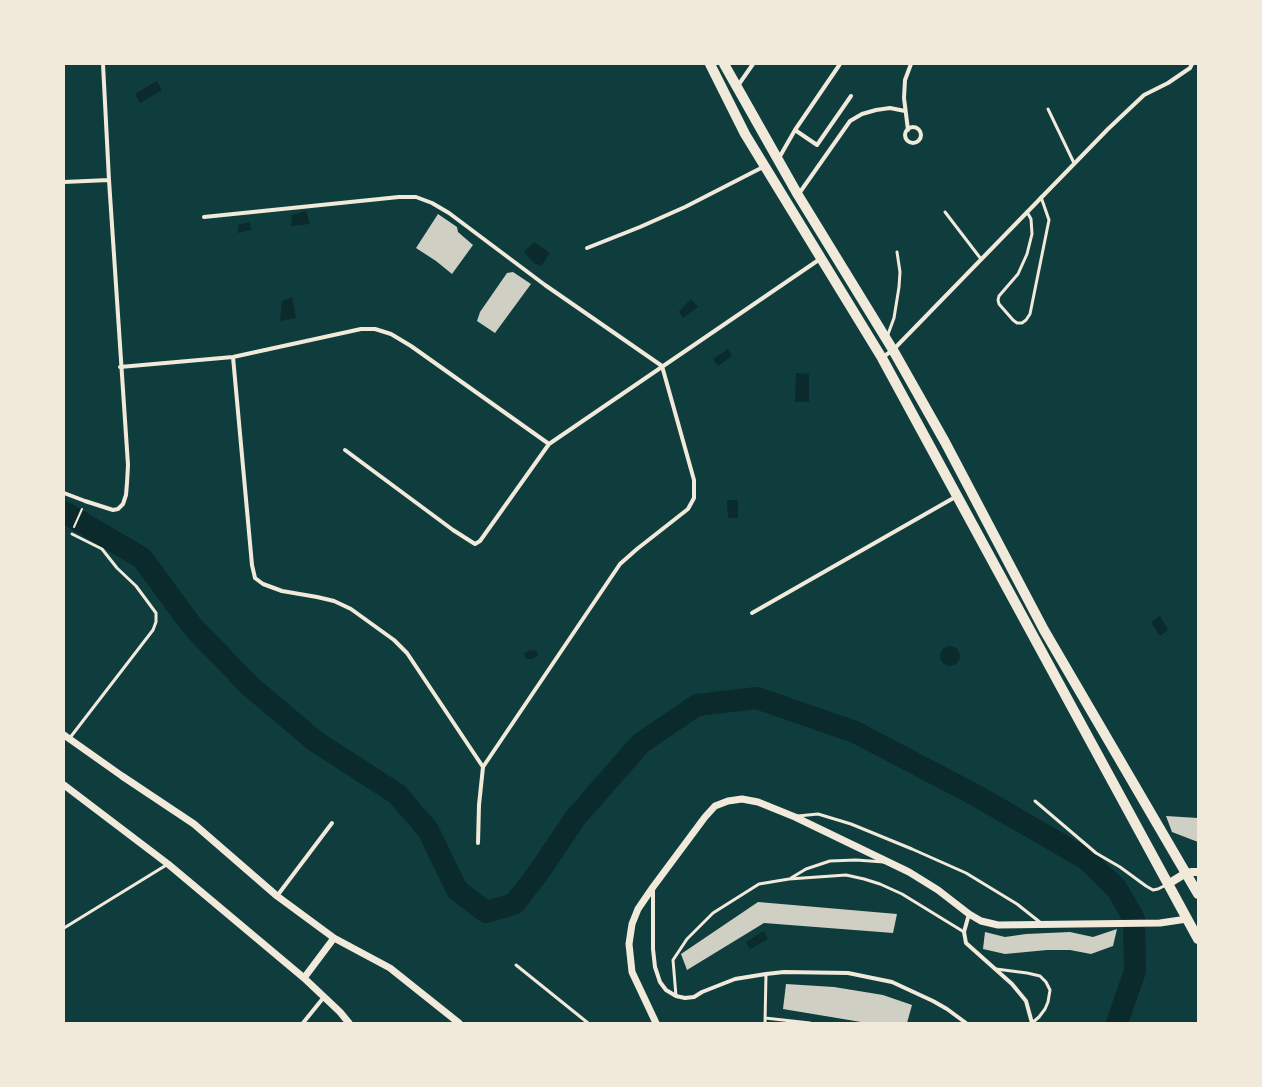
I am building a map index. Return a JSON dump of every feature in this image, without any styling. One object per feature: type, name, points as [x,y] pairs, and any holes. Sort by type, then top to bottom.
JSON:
[{"type":"main road","points":[[710,64],[745,134],[882,358],[1198,939]]},
{"type":"main road","points":[[724,64],[798,195],[893,350],[945,442],[1044,630],[1198,894]]},
{"type":"main road","points":[[1168,884],[1186,873],[1198,872]]},
{"type":"street","points":[[64,493],[85,502],[113,510],[123,504],[126,495],[128,465],[120,367],[103,64]]},
{"type":"street","points":[[737,87],[753,64]]},
{"type":"street","points":[[778,160],[795,130],[840,64]]},
{"type":"street","points":[[908,130],[904,112],[904,98],[905,80],[911,64]]},
{"type":"street","points":[[882,358],[893,350],[1108,129],[1144,95],[1168,83],[1190,68],[1192,64]]},
{"type":"street","points":[[795,130],[817,145],[851,96]]},
{"type":"street","points":[[798,195],[850,121],[862,114],[876,110],[890,108],[904,112]]},
{"type":"street","points":[[587,248],[685,207],[765,166]]},
{"type":"street","points":[[64,182],[109,180]]},
{"type":"street","points":[[204,217],[399,197],[416,197],[432,203],[449,213],[545,285],[662,366],[694,480],[694,498],[688,509],[620,564],[483,767],[479,805],[478,843]]},
{"type":"street","points":[[345,450],[453,530],[475,544],[480,541],[549,444],[821,258]]},
{"type":"street","points":[[120,367],[233,357],[361,329],[375,329],[391,334],[412,346],[549,444]]},
{"type":"street","points":[[233,357],[252,565],[255,578],[263,584],[282,591],[334,601],[351,609],[394,640],[407,653],[483,767]]},
{"type":"street","points":[[752,613],[958,496]]},
{"type":"street","points":[[67,737],[194,824],[277,896],[334,938],[390,968],[459,1023]]},
{"type":"street","points":[[64,785],[168,864],[304,978],[340,1012],[349,1023]]},
{"type":"street","points":[[656,1023],[632,972],[629,944],[632,924],[638,909],[653,887],[715,806],[742,799],[758,802],[795,817],[892,863],[938,890],[969,914],[981,921],[998,925],[1106,924],[1160,923],[1187,919]]},
{"type":"street","points":[[277,896],[332,823]]},
{"type":"street","points":[[653,887],[653,949],[655,966],[660,982],[666,990],[676,996],[685,998],[694,996],[735,979],[766,974],[784,972],[848,973],[892,982],[933,1001],[966,1023]]},
{"type":"street","points":[[969,914],[964,932],[966,944],[1012,984],[1026,1001],[1032,1023]]},
{"type":"street","points":[[304,978],[334,938]]},
{"type":"street","points":[[304,1023],[324,997]]},
{"type":"lane","points":[[1048,109],[1074,163]]},
{"type":"lane","points":[[1027,212],[1031,219],[1032,234],[1028,254],[1018,274],[999,296],[998,300],[999,304],[1013,320],[1018,323],[1022,323],[1030,314],[1050,220],[1041,197]]},
{"type":"lane","points":[[945,212],[982,259]]},
{"type":"lane","points":[[886,339],[894,318],[899,286],[900,272],[897,252]]},
{"type":"lane","points":[[67,737],[153,630],[156,622],[156,613],[136,586],[117,568],[102,549],[72,534]]},
{"type":"lane","points":[[1035,801],[1096,853],[1120,867],[1146,886],[1153,890],[1168,884]]},
{"type":"lane","points":[[795,817],[818,814],[851,824],[912,849],[966,873],[1017,904],[1043,924]]},
{"type":"lane","points":[[789,879],[806,869],[830,861],[856,860],[892,863]]},
{"type":"lane","points":[[64,928],[168,864]]},
{"type":"lane","points":[[676,996],[673,960],[687,939],[714,913],[760,884],[789,879],[846,875],[869,880],[902,894],[964,932]]},
{"type":"lane","points":[[516,965],[588,1023]]},
{"type":"lane","points":[[993,969],[1011,970],[1040,976],[1046,982],[1050,990],[1048,1002],[1039,1017],[1032,1023]]},
{"type":"lane","points":[[765,1023],[766,974]]},
{"type":"lane","points":[[765,1018],[810,1023]]},
{"type":"path","points":[[73,529],[83,506]]},
{"type":"water","points":[[157,81],[162,90],[140,103],[135,94]]},
{"type":"water","points":[[306,211],[310,224],[291,226],[292,215]]},
{"type":"water","points":[[250,222],[251,230],[238,233],[238,225]]},
{"type":"water","points":[[534,242],[550,253],[541,266],[534,263],[524,252]]},
{"type":"water","points":[[292,297],[296,318],[280,321],[282,301]]},
{"type":"water","points":[[691,299],[698,307],[683,318],[679,311]]},
{"type":"water","points":[[728,349],[732,356],[718,366],[713,359]]},
{"type":"water","points":[[796,373],[809,374],[809,402],[795,402]]},
{"type":"water","points":[[727,500],[738,500],[738,518],[728,518]]},
{"type":"water","points":[[1160,616],[1168,630],[1160,636],[1151,622]]},
{"type":"water","points":[[950,646],[957,649],[960,656],[957,663],[950,666],[943,663],[940,656],[943,649]]},
{"type":"water","points":[[530,650],[537,651],[538,656],[532,659],[526,659],[524,654]]},
{"type":"water","points":[[764,931],[768,939],[750,949],[746,942]]},
{"type":"building","points":[[438,214],[457,227],[458,232],[473,245],[452,274],[416,248]]},
{"type":"building","points":[[513,272],[531,284],[495,333],[477,321],[480,312],[507,273]]},
{"type":"building","points":[[1166,816],[1198,818],[1198,842],[1172,832]]},
{"type":"building","points":[[758,902],[897,914],[893,933],[764,923],[687,970],[681,954]]},
{"type":"building","points":[[1117,929],[1113,946],[1091,954],[1070,950],[1047,950],[1005,954],[983,949],[985,932],[1005,937],[1026,934],[1070,932],[1093,937]]},
{"type":"building","points":[[786,984],[834,987],[883,995],[912,1005],[907,1023],[867,1023],[783,1009]]},
{"type":"waterway","points":[[64,512],[142,558],[192,626],[250,686],[315,741],[397,794],[428,830],[457,890],[486,912],[514,904],[536,876],[576,817],[641,743],[697,705],[757,698],[855,732],[977,796],[1086,859],[1117,889],[1134,919],[1135,971],[1117,1023]]}]
